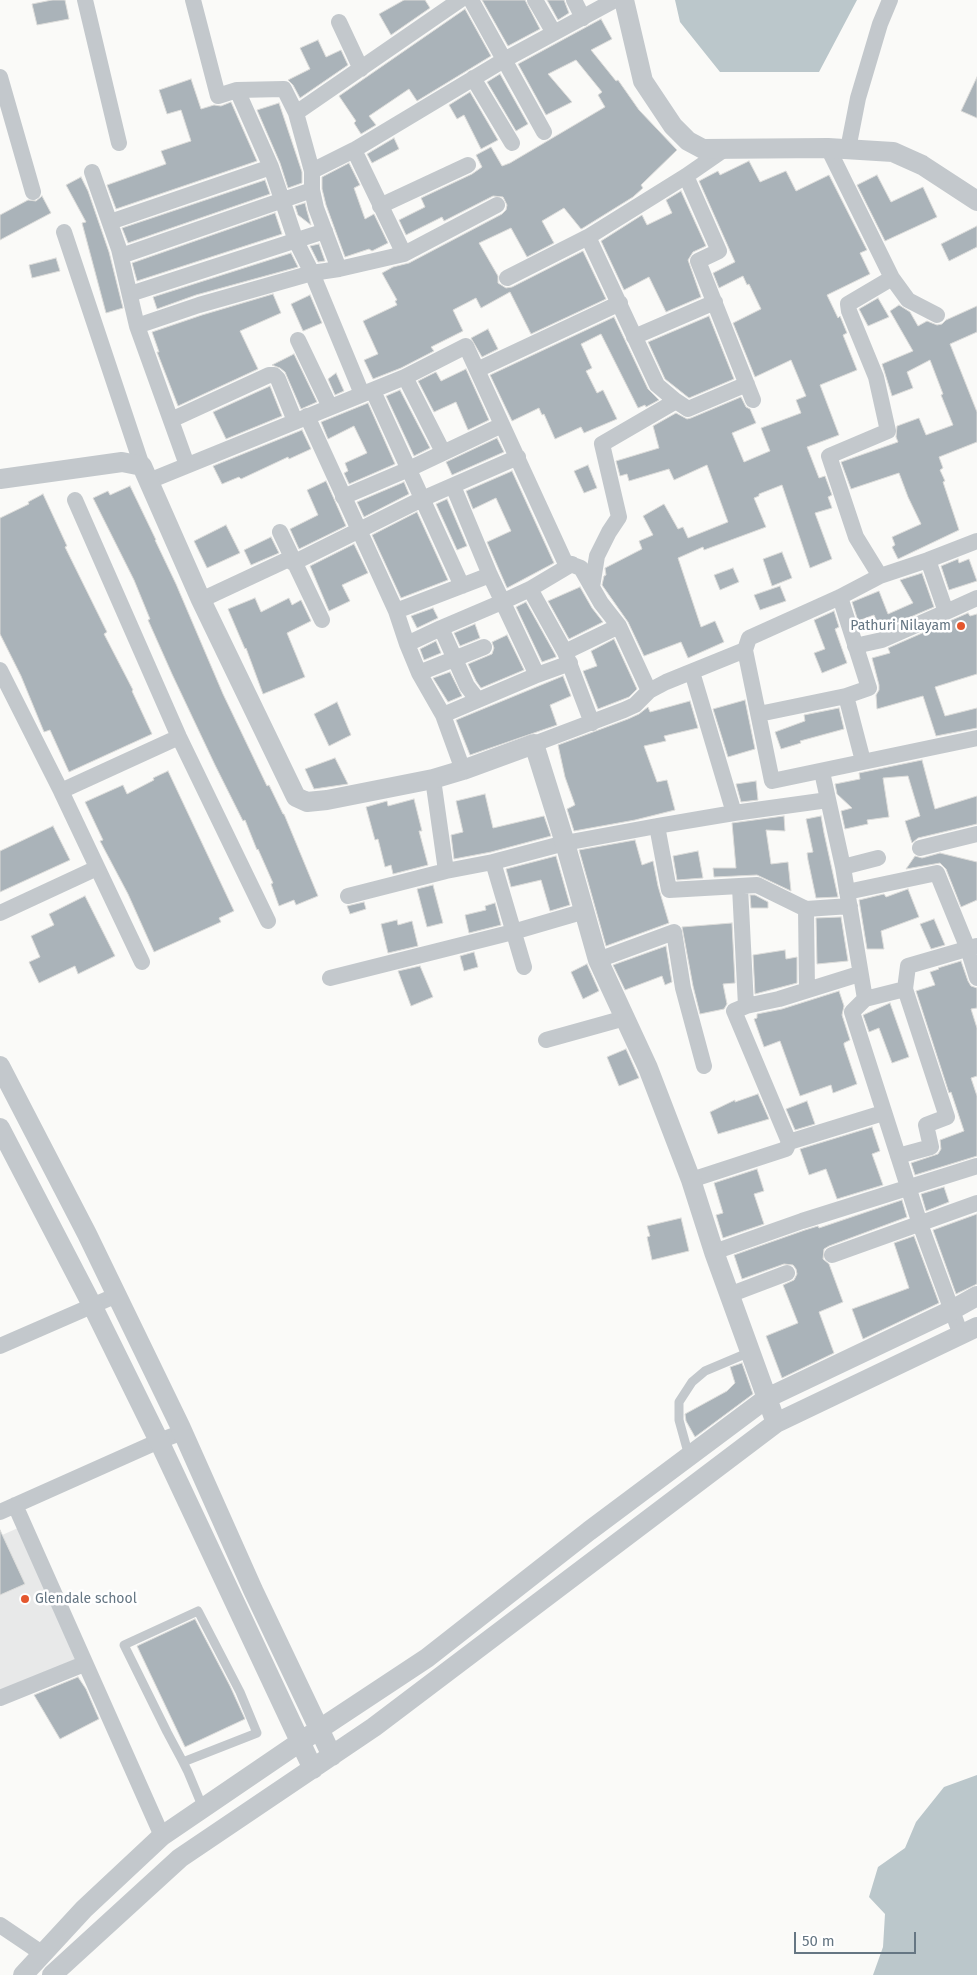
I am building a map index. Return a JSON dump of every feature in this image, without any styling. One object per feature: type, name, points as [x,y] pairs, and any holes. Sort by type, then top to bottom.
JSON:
[{"type":"street","points":[[85,0],[119,143]]},
{"type":"street","points":[[193,0],[218,96],[236,90],[284,89],[296,113],[312,171],[312,190],[340,269]]},
{"type":"street","points":[[296,113],[460,0]]},
{"type":"street","points":[[471,0],[544,132]]},
{"type":"street","points":[[535,0],[554,33]]},
{"type":"street","points":[[574,0],[583,18]]},
{"type":"street","points":[[312,171],[354,150],[504,60],[616,0]]},
{"type":"street","points":[[624,0],[643,81],[673,126],[688,141],[703,149],[838,148],[893,152],[922,165],[977,201]]},
{"type":"street","points":[[890,0],[880,24],[858,98],[838,148],[892,278],[908,300],[937,314]]},
{"type":"street","points":[[339,22],[361,69]]},
{"type":"street","points":[[0,77],[33,192]]},
{"type":"street","points":[[473,78],[512,142]]},
{"type":"street","points":[[236,90],[271,167],[296,241],[368,392],[409,469],[462,586]]},
{"type":"street","points":[[507,278],[588,237],[686,176],[725,149]]},
{"type":"street","points":[[354,150],[404,254]]},
{"type":"street","points":[[380,206],[468,165]]},
{"type":"street","points":[[110,222],[271,167]]},
{"type":"street","points":[[92,172],[121,256],[137,326],[187,465]]},
{"type":"street","points":[[686,176],[719,251],[698,261],[716,302],[753,400]]},
{"type":"street","points":[[121,256],[312,190]]},
{"type":"street","points":[[137,326],[199,305],[312,273],[340,269],[404,254],[496,205]]},
{"type":"street","points":[[130,294],[325,231]]},
{"type":"street","points":[[64,232],[146,473],[201,600],[296,797],[307,802],[327,800],[433,779],[463,770],[635,705],[649,691],[666,682],[745,650]]},
{"type":"street","points":[[588,237],[657,385],[688,409],[746,384]]},
{"type":"street","points":[[880,576],[856,537],[829,456],[888,431],[876,377],[849,311],[848,304],[892,278]]},
{"type":"street","points":[[634,337],[716,302]]},
{"type":"street","points":[[477,370],[620,303]]},
{"type":"street","points":[[298,340],[330,407]]},
{"type":"street","points":[[0,479],[122,462],[146,473],[187,465],[405,377],[466,346],[565,562],[580,568],[601,604],[619,626],[649,691]]},
{"type":"street","points":[[171,420],[269,375],[274,375],[278,379],[359,530],[396,611],[419,673],[443,715],[463,770]]},
{"type":"street","points":[[405,377],[442,452]]},
{"type":"street","points":[[592,587],[597,556],[619,517],[602,444],[676,401]]},
{"type":"street","points":[[343,497],[409,469],[502,425]]},
{"type":"street","points":[[201,600],[518,457]]},
{"type":"street","points":[[453,486],[490,575],[537,675]]},
{"type":"street","points":[[75,500],[179,737],[268,921]]},
{"type":"street","points":[[280,532],[322,620]]},
{"type":"street","points":[[977,541],[880,576],[840,598],[749,638],[745,650],[772,780],[822,772],[863,761],[977,738]]},
{"type":"street","points":[[928,560],[946,612]]},
{"type":"street","points":[[407,644],[530,589],[572,564]]},
{"type":"street","points":[[396,611],[490,575]]},
{"type":"street","points":[[530,589],[567,658],[592,722]]},
{"type":"street","points":[[759,714],[846,696],[869,688],[840,598]]},
{"type":"street","points":[[855,646],[882,640],[977,598]]},
{"type":"street","points":[[443,715],[537,675],[619,626]]},
{"type":"street","points":[[441,628],[467,686],[477,699]]},
{"type":"street","points":[[419,673],[484,647]]},
{"type":"street","points":[[0,670],[61,791],[142,962]]},
{"type":"street","points":[[692,672],[734,813]]},
{"type":"street","points":[[846,696],[863,761]]},
{"type":"street","points":[[61,791],[179,737]]},
{"type":"street","points":[[534,744],[566,843],[598,960],[648,1068],[691,1180],[729,1295],[776,1423]]},
{"type":"street","points":[[822,772],[843,867],[859,974],[865,999]]},
{"type":"street","points":[[433,779],[446,871]]},
{"type":"street","points":[[348,896],[566,843],[734,813],[828,800]]},
{"type":"street","points":[[657,826],[669,890],[757,886],[806,909],[849,899],[937,873],[972,947],[977,978]]},
{"type":"street","points":[[920,848],[977,834]]},
{"type":"street","points":[[843,867],[878,858]]},
{"type":"street","points":[[493,862],[524,967]]},
{"type":"street","points":[[0,913],[97,868]]},
{"type":"street","points":[[740,887],[746,1006]]},
{"type":"street","points":[[806,909],[807,990]]},
{"type":"street","points":[[330,978],[513,932],[585,911]]},
{"type":"street","points":[[598,960],[674,932],[683,988],[704,1066]]},
{"type":"street","points":[[898,1156],[931,1147],[926,1125],[948,1117],[905,989],[908,966],[972,947]]},
{"type":"street","points":[[691,1180],[786,1149],[789,1142],[734,1011],[859,974]]},
{"type":"street","points":[[52,1975],[180,1858],[313,1770],[382,1721],[776,1423],[969,1331],[952,1310],[920,1224],[852,1012],[865,999],[905,989]]},
{"type":"street","points":[[546,1040],[625,1018]]},
{"type":"street","points":[[0,1066],[117,1295],[183,1432],[318,1730],[332,1756]]},
{"type":"street","points":[[789,1142],[883,1113]]},
{"type":"street","points":[[0,1128],[92,1305],[159,1441],[313,1770]]},
{"type":"street","points":[[714,1252],[802,1220],[908,1186],[977,1167]]},
{"type":"street","points":[[832,1255],[977,1203]]},
{"type":"street","points":[[729,1295],[787,1272]]},
{"type":"street","points":[[0,1346],[117,1295]]},
{"type":"street","points":[[24,1975],[84,1909],[162,1836],[427,1658],[767,1398],[952,1310],[977,1296]]},
{"type":"street","points":[[0,1512],[183,1432]]},
{"type":"street","points":[[15,1505],[162,1836]]},
{"type":"street","points":[[0,1698],[84,1664]]},
{"type":"street","points":[[0,1925],[43,1954]]},
{"type":"lane","points":[[689,1456],[679,1420],[679,1402],[692,1382],[705,1372],[750,1352]]},
{"type":"lane","points":[[182,1762],[257,1733],[240,1692],[198,1611],[124,1645],[203,1808]]},
{"type":"shaded area","points":[[675,0],[857,0],[819,72],[720,72],[680,22]]},
{"type":"shaded area","name":"Glendale school","points":[[18,1528],[78,1661],[0,1696],[0,1536]]},
{"type":"shaded area","points":[[977,1775],[977,1975],[873,1975],[883,1947],[885,1914],[869,1897],[878,1867],[905,1848],[916,1822],[944,1787]]},
{"type":"building","points":[[52,0],[65,0],[69,19],[37,25],[32,4]]},
{"type":"building","points":[[404,0],[425,0],[430,8],[391,35],[379,14]]},
{"type":"building","points":[[482,0],[525,0],[540,29],[508,46]]},
{"type":"building","points":[[547,0],[564,0],[569,13],[558,20]]},
{"type":"building","points":[[465,9],[491,56],[417,101],[409,89],[369,116],[376,125],[361,134],[354,123],[356,121],[339,96]]},
{"type":"building","points":[[601,19],[612,39],[591,50],[616,81],[618,80],[639,110],[677,150],[641,185],[643,188],[633,197],[583,228],[581,229],[564,208],[542,221],[554,243],[527,257],[511,228],[479,243],[498,276],[498,283],[506,288],[512,287],[583,251],[606,299],[531,334],[510,292],[481,308],[476,298],[453,310],[463,331],[431,347],[434,351],[401,368],[373,379],[364,360],[378,354],[363,321],[397,305],[395,301],[397,300],[382,273],[393,267],[409,263],[502,214],[506,210],[507,205],[503,197],[493,196],[444,221],[442,217],[406,235],[399,220],[425,207],[421,198],[472,174],[482,167],[476,155],[491,147],[502,166],[605,107],[598,95],[602,92],[576,60],[548,74],[572,102],[546,115],[518,64]]},
{"type":"building","points":[[318,40],[326,57],[341,50],[348,65],[300,98],[288,80],[310,69],[300,48]]},
{"type":"building","points":[[500,74],[528,124],[516,131],[487,82]]},
{"type":"building","points":[[977,77],[977,118],[961,111]]},
{"type":"building","points":[[191,79],[201,109],[214,105],[221,106],[231,102],[257,161],[116,209],[107,185],[166,164],[161,151],[191,141],[181,110],[167,114],[159,90]]},
{"type":"building","points":[[470,92],[498,140],[481,149],[464,115],[457,119],[449,105]]},
{"type":"building","points":[[279,103],[302,172],[302,183],[288,188],[280,163],[257,110]]},
{"type":"building","points":[[394,138],[399,149],[372,163],[367,154]]},
{"type":"building","points":[[749,161],[760,182],[786,171],[796,191],[829,175],[867,250],[860,253],[870,274],[827,295],[838,318],[840,316],[847,333],[843,335],[857,370],[820,385],[839,435],[807,447],[819,478],[825,476],[832,495],[828,497],[832,508],[815,513],[832,559],[810,568],[782,485],[759,494],[759,496],[754,498],[766,527],[704,550],[703,547],[678,558],[701,627],[715,621],[724,642],[688,658],[681,642],[644,656],[628,622],[602,585],[606,575],[605,568],[642,549],[639,541],[653,535],[643,516],[664,504],[678,529],[683,527],[688,538],[728,522],[707,465],[674,480],[669,469],[629,481],[627,474],[620,476],[616,461],[659,448],[653,426],[676,413],[687,419],[741,397],[746,407],[750,409],[756,423],[732,433],[744,462],[770,451],[761,428],[801,413],[796,400],[806,396],[791,360],[755,377],[733,323],[761,309],[743,276],[719,288],[713,273],[735,262],[699,181],[718,171],[720,175]]},
{"type":"building","points":[[349,163],[360,185],[354,188],[365,219],[374,214],[388,243],[372,251],[369,249],[345,257],[326,205],[322,189],[322,177]]},
{"type":"building","points":[[877,175],[891,202],[923,187],[937,217],[885,241],[857,185]]},
{"type":"building","points":[[81,177],[88,191],[109,252],[123,308],[106,313],[82,223],[86,222],[66,185]]},
{"type":"building","points":[[265,180],[270,194],[128,243],[122,228]]},
{"type":"building","points":[[681,191],[706,246],[693,252],[688,260],[701,297],[666,312],[649,277],[624,290],[601,241],[642,215],[647,225],[672,213],[666,200]]},
{"type":"building","points":[[42,196],[51,213],[0,240],[0,215],[28,200],[36,201]]},
{"type":"building","points":[[305,203],[311,225],[298,215],[295,206]]},
{"type":"building","points":[[275,213],[282,234],[137,281],[132,263]]},
{"type":"building","points":[[977,226],[977,247],[949,261],[941,244]]},
{"type":"building","points":[[319,244],[325,261],[318,262],[310,246]]},
{"type":"building","points":[[291,253],[298,267],[196,295],[157,309],[153,297]]},
{"type":"building","points":[[56,258],[60,271],[32,278],[29,265]]},
{"type":"building","points":[[273,294],[281,313],[240,331],[258,369],[178,406],[157,352],[159,352],[152,332]]},
{"type":"building","points":[[310,295],[322,323],[303,331],[291,304]]},
{"type":"building","points":[[878,298],[889,317],[868,326],[859,309]]},
{"type":"building","points":[[899,305],[910,312],[918,326],[927,321],[937,325],[942,324],[946,320],[977,306],[977,332],[950,344],[977,412],[977,442],[939,457],[943,468],[940,470],[945,481],[943,482],[959,530],[898,559],[892,547],[895,545],[892,537],[921,524],[899,473],[851,489],[841,462],[898,442],[896,437],[897,426],[919,418],[926,435],[953,425],[930,360],[907,372],[913,388],[892,396],[882,364],[913,351],[890,311]]},
{"type":"building","points":[[709,316],[734,379],[689,398],[665,379],[648,342]]},
{"type":"building","points":[[614,317],[648,389],[659,400],[646,407],[645,405],[638,408],[601,334],[581,344],[592,368],[586,371],[597,393],[603,390],[617,419],[584,433],[581,427],[555,439],[544,414],[542,415],[539,408],[512,421],[490,375]]},
{"type":"building","points":[[488,329],[498,349],[482,357],[471,338]]},
{"type":"building","points":[[294,354],[317,402],[301,409],[285,372],[272,365]]},
{"type":"building","points":[[466,369],[489,420],[468,430],[456,402],[434,412],[418,381],[436,372],[441,381]]},
{"type":"building","points":[[336,373],[344,391],[335,395],[328,379]]},
{"type":"building","points":[[270,386],[282,416],[226,439],[213,412]]},
{"type":"building","points":[[400,390],[430,448],[414,456],[386,396]]},
{"type":"building","points":[[368,403],[395,464],[349,484],[344,473],[348,471],[345,463],[367,453],[354,426],[328,439],[321,422]]},
{"type":"building","points":[[302,430],[311,449],[289,459],[288,457],[241,479],[239,477],[222,484],[213,466]]},
{"type":"building","points":[[497,438],[504,452],[452,475],[446,462]]},
{"type":"building","points":[[588,465],[597,488],[584,493],[574,471]]},
{"type":"building","points":[[512,471],[554,563],[507,588],[487,542],[511,531],[496,498],[473,509],[466,491]]},
{"type":"building","points":[[326,481],[346,526],[299,549],[290,529],[318,515],[307,490]]},
{"type":"building","points":[[404,482],[409,494],[364,517],[357,502]]},
{"type":"building","points":[[130,486],[176,584],[223,694],[267,786],[269,785],[284,814],[318,896],[296,905],[294,900],[279,906],[271,884],[273,883],[245,820],[243,821],[172,674],[148,620],[150,619],[134,580],[93,498],[108,491],[110,495]]},
{"type":"building","points":[[43,494],[67,546],[65,547],[107,632],[104,634],[133,690],[152,734],[69,772],[50,730],[44,732],[21,676],[0,634],[0,518],[29,504],[28,502]]},
{"type":"building","points":[[447,499],[467,546],[457,550],[436,504]]},
{"type":"building","points":[[417,512],[448,580],[401,598],[372,535]]},
{"type":"building","points":[[226,525],[240,553],[207,568],[194,541]]},
{"type":"building","points":[[271,537],[279,553],[251,565],[244,550]]},
{"type":"building","points":[[354,544],[368,573],[342,585],[350,601],[329,611],[310,566]]},
{"type":"building","points":[[782,552],[792,578],[772,586],[763,559]]},
{"type":"building","points":[[958,559],[959,563],[969,559],[977,581],[949,590],[941,566]]},
{"type":"building","points":[[733,568],[739,582],[720,590],[714,575]]},
{"type":"building","points":[[922,573],[934,607],[880,630],[874,615],[858,621],[852,602],[879,591],[888,614],[913,603],[900,580]]},
{"type":"building","points":[[780,586],[786,601],[760,610],[754,595]]},
{"type":"building","points":[[580,587],[592,608],[603,622],[569,639],[548,601]]},
{"type":"building","points":[[255,598],[261,612],[289,598],[292,605],[301,600],[311,621],[287,633],[305,677],[263,694],[246,648],[228,609]]},
{"type":"building","points":[[526,602],[556,657],[542,662],[516,607]]},
{"type":"building","points":[[433,608],[438,618],[417,628],[411,616]]},
{"type":"building","points":[[834,611],[839,627],[835,629],[847,663],[822,673],[814,653],[825,649],[814,620]]},
{"type":"building","points":[[968,613],[970,616],[977,614],[977,674],[935,687],[945,716],[977,708],[977,728],[936,736],[923,696],[877,709],[876,695],[879,685],[872,658],[890,653],[888,648]]},
{"type":"building","points":[[475,624],[480,638],[460,646],[454,633]]},
{"type":"building","points":[[507,635],[524,670],[481,688],[468,664],[492,654],[494,648],[492,642]]},
{"type":"building","points":[[614,639],[637,689],[629,697],[598,709],[583,671],[597,666],[591,651]]},
{"type":"building","points":[[436,641],[441,653],[424,660],[420,649]]},
{"type":"building","points":[[450,672],[462,696],[448,702],[433,678]]},
{"type":"building","points":[[563,676],[571,696],[550,705],[557,725],[470,755],[456,720]]},
{"type":"building","points":[[745,700],[755,749],[728,757],[713,709]]},
{"type":"building","points":[[690,701],[698,728],[664,736],[666,741],[644,746],[657,782],[667,780],[675,810],[635,820],[574,831],[567,809],[575,805],[565,777],[558,745],[628,719],[648,707],[650,712]]},
{"type":"building","points":[[337,702],[351,735],[329,746],[314,714]]},
{"type":"building","points":[[839,708],[844,729],[800,741],[801,743],[781,749],[775,732],[805,721],[804,715]]},
{"type":"building","points":[[335,758],[348,784],[314,789],[305,769]]},
{"type":"building","points":[[922,760],[935,809],[977,796],[977,824],[918,838],[912,843],[905,821],[920,816],[908,776],[883,778],[889,817],[867,820],[868,824],[845,829],[841,811],[852,808],[837,794],[835,784],[860,779],[859,773]]},
{"type":"building","points":[[168,771],[234,911],[219,918],[221,922],[154,952],[128,894],[100,841],[103,840],[85,802],[123,785],[127,794]]},
{"type":"building","points":[[756,781],[758,800],[741,802],[736,784]]},
{"type":"building","points":[[485,794],[493,828],[544,816],[551,836],[491,852],[454,859],[451,835],[463,832],[456,801]]},
{"type":"building","points":[[414,799],[422,831],[419,831],[428,865],[393,874],[391,865],[385,867],[378,839],[375,840],[366,807],[387,801],[388,806]]},
{"type":"building","points":[[784,816],[785,831],[766,830],[771,864],[788,862],[791,891],[757,875],[714,877],[713,868],[736,868],[732,823]]},
{"type":"building","points":[[821,816],[838,897],[816,898],[808,860],[807,853],[813,852],[806,819]]},
{"type":"building","points":[[53,826],[70,860],[0,892],[0,851]]},
{"type":"building","points":[[635,840],[642,865],[653,861],[669,923],[606,946],[579,850]]},
{"type":"building","points":[[698,851],[703,878],[677,880],[673,856]]},
{"type":"building","points":[[940,853],[977,862],[977,900],[961,907],[946,869],[940,863],[906,869],[915,856],[922,858]]},
{"type":"building","points":[[556,856],[570,905],[550,911],[541,880],[511,887],[506,869]]},
{"type":"building","points":[[433,885],[443,923],[427,927],[417,889]]},
{"type":"building","points":[[908,889],[919,917],[881,931],[884,949],[867,949],[859,900],[884,894],[886,897]]},
{"type":"building","points":[[750,895],[755,895],[768,902],[768,908],[751,908]]},
{"type":"building","points":[[85,896],[115,956],[78,974],[75,966],[39,983],[29,962],[40,957],[31,936],[54,925],[49,914]]},
{"type":"building","points":[[364,902],[366,909],[350,914],[347,906]]},
{"type":"building","points":[[495,903],[501,925],[469,933],[465,915],[486,910],[485,906]]},
{"type":"building","points":[[841,917],[848,961],[817,964],[816,918]]},
{"type":"building","points":[[934,919],[945,945],[931,949],[920,924]]},
{"type":"building","points":[[397,920],[398,925],[412,921],[418,946],[388,953],[381,924]]},
{"type":"building","points":[[732,923],[735,983],[723,984],[727,1004],[724,1009],[700,1014],[682,927]]},
{"type":"building","points":[[666,946],[672,982],[665,985],[662,976],[625,990],[613,965]]},
{"type":"building","points":[[785,950],[786,959],[797,957],[797,983],[755,994],[753,955]]},
{"type":"building","points":[[474,952],[478,967],[464,971],[460,956]]},
{"type":"building","points":[[961,961],[968,981],[971,986],[977,988],[977,1008],[971,1009],[977,1028],[977,1076],[971,1078],[977,1096],[977,1156],[915,1175],[911,1163],[938,1154],[941,1149],[940,1140],[964,1131],[951,1092],[949,1093],[916,991],[935,985],[930,972]]},
{"type":"building","points":[[587,964],[599,991],[583,999],[571,972]]},
{"type":"building","points":[[420,966],[433,997],[411,1006],[398,971]]},
{"type":"building","points":[[839,991],[844,1006],[842,1015],[850,1040],[844,1043],[844,1045],[857,1084],[833,1093],[831,1085],[800,1096],[780,1041],[764,1047],[754,1019],[757,1018],[757,1014],[782,1009]]},
{"type":"building","points":[[890,1003],[909,1057],[892,1063],[879,1028],[869,1032],[863,1015]]},
{"type":"building","points":[[626,1049],[639,1078],[619,1086],[607,1057]]},
{"type":"building","points":[[758,1094],[769,1119],[718,1134],[710,1112],[735,1100],[735,1102]]},
{"type":"building","points":[[807,1101],[815,1124],[795,1130],[786,1109]]},
{"type":"building","points":[[872,1127],[880,1151],[872,1154],[883,1185],[837,1199],[826,1169],[809,1175],[800,1149]]},
{"type":"building","points":[[757,1169],[764,1191],[754,1194],[764,1224],[723,1238],[716,1215],[723,1213],[714,1183]]},
{"type":"building","points":[[944,1187],[949,1202],[926,1211],[921,1194]]},
{"type":"building","points":[[902,1200],[907,1217],[824,1249],[823,1259],[829,1264],[843,1302],[819,1312],[834,1353],[782,1378],[766,1336],[798,1323],[783,1285],[794,1280],[797,1274],[796,1269],[793,1265],[784,1264],[742,1279],[734,1255],[805,1230],[818,1226],[819,1228]]},
{"type":"building","points":[[977,1214],[977,1284],[956,1294],[933,1230]]},
{"type":"building","points":[[681,1218],[689,1251],[652,1260],[647,1237],[650,1236],[647,1226]]},
{"type":"building","points":[[914,1236],[939,1303],[863,1339],[852,1309],[909,1288],[894,1243]]},
{"type":"building","points":[[742,1363],[753,1394],[695,1437],[686,1421],[685,1414],[727,1391],[735,1383],[730,1367]]},
{"type":"building","points":[[0,1530],[25,1584],[0,1595]]},
{"type":"building","points":[[195,1619],[245,1719],[185,1747],[137,1646]]},
{"type":"building","points":[[78,1677],[86,1689],[99,1719],[60,1739],[34,1695]]},
{"type":"place","name":"Pathuri Nilayam","points":[[961,626]]},
{"type":"place","name":"Glendale school","points":[[25,1599]]}]
